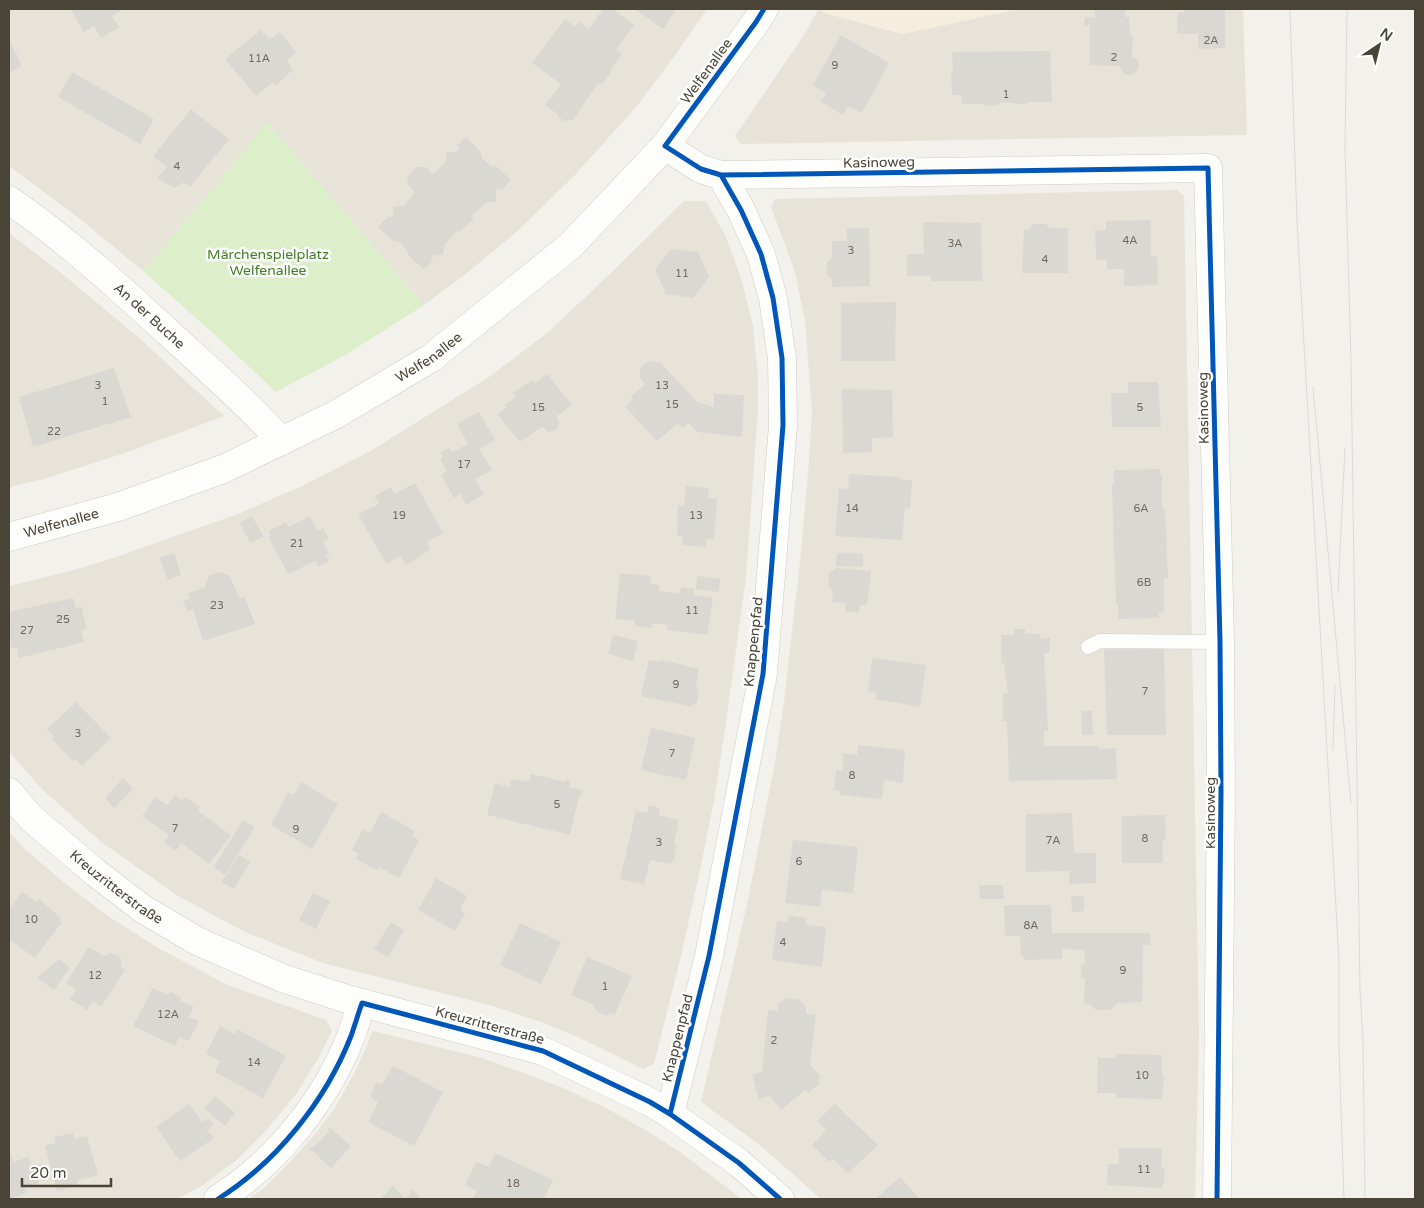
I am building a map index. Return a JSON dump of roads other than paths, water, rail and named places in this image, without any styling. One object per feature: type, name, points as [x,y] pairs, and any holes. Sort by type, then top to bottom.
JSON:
[{"type":"street","name":"Welfenallee","points":[[9,537],[118,507],[223,468],[335,415],[430,358],[570,246],[665,146],[764,9]]},
{"type":"street","name":"Kasinoweg","points":[[665,146],[701,169],[721,175],[1208,168],[1220,642],[1221,802],[1217,1199]]},
{"type":"street","name":"Knappenpfad","points":[[670,1114],[710,956],[763,674],[783,425],[782,358],[773,298],[761,254],[741,210],[721,175]]},
{"type":"street","name":"An der Buche","points":[[9,200],[123,290],[255,412],[281,441]]},
{"type":"street","name":"Kreuzritterstraße","points":[[9,792],[31,818],[96,873],[143,909],[199,942],[282,978],[362,1003],[543,1051],[650,1102],[670,1114],[739,1163],[780,1199]]},
{"type":"street","points":[[218,1199],[232,1190],[268,1160],[305,1118],[332,1076],[351,1036],[362,1003]]},
{"type":"lane","points":[[1088,646],[1100,641],[1220,642]]},
{"type":"tram line","points":[[1290,9],[1297,221],[1339,961],[1339,1049],[1344,1199]]},
{"type":"tram line","points":[[1347,9],[1345,148],[1351,361],[1360,991],[1363,1040],[1365,1199]]},
{"type":"tram line","points":[[1313,387],[1351,803]]},
{"type":"tram line","points":[[1338,593],[1345,448]]},
{"type":"tram line","points":[[1333,750],[1335,685]]},
{"type":"park label","name":"Märchenspielplatz Welfenallee","points":[[268,262]]}]
